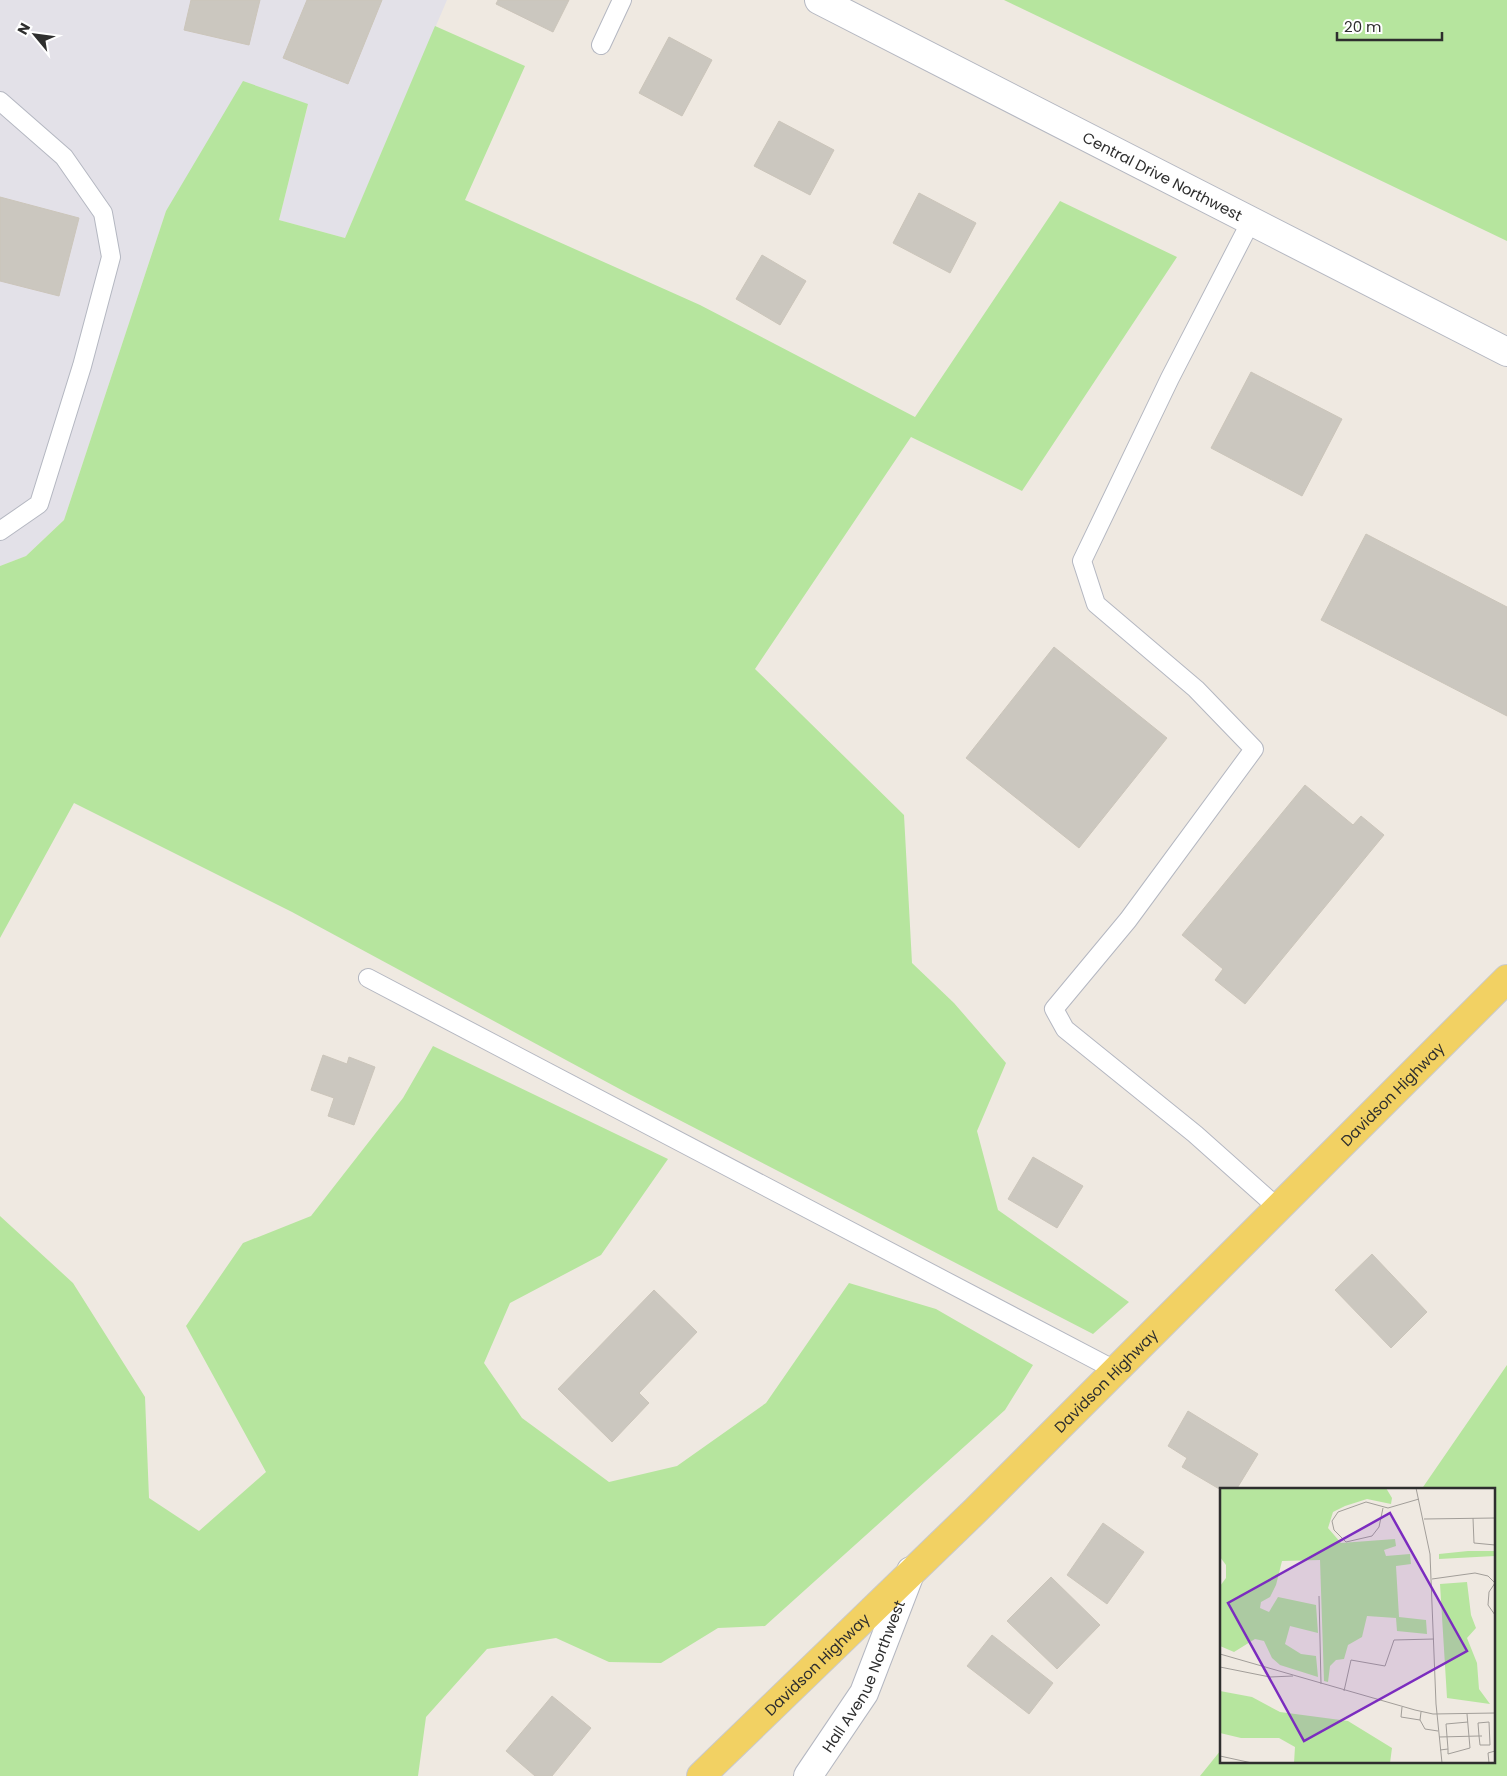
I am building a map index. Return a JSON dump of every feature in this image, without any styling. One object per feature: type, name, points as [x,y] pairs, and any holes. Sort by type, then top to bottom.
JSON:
[{"type":"main road","name":"Davidson Highway","points":[[701,1776],[976,1510],[1507,979]]},
{"type":"street","name":"Central Drive Northwest","points":[[819,0],[1507,352]]},
{"type":"street","name":"Hall Avenue Northwest","points":[[808,1776],[864,1693],[911,1571]]},
{"type":"lane","points":[[601,45],[622,0]]},
{"type":"lane","points":[[0,102],[64,157],[103,213],[111,257],[82,366],[39,504],[0,531]]},
{"type":"lane","points":[[1251,221],[1170,378],[1082,561],[1096,604],[1196,689],[1254,749],[1128,920],[1054,1009],[1065,1029],[1196,1134],[1278,1208]]},
{"type":"lane","points":[[368,978],[1115,1370]]},
{"type":"shaded area","points":[[0,0],[447,0],[345,238],[279,220],[308,105],[166,211],[64,520],[26,556],[0,566]]},
{"type":"green space","points":[[1004,0],[1507,0],[1507,241]]},
{"type":"green space","points":[[435,26],[525,66],[465,200],[700,305],[915,417],[1060,201],[1177,257],[1022,491],[911,437],[755,669],[904,815],[912,963],[954,1003],[1006,1063],[977,1131],[998,1210],[1129,1302],[1093,1334],[629,1094],[292,912],[74,803],[0,938],[0,566],[26,556],[64,520],[166,211],[243,81],[308,104],[279,220],[345,238]]},
{"type":"green space","points":[[433,1046],[668,1159],[601,1255],[510,1303],[484,1363],[522,1418],[609,1482],[677,1466],[766,1403],[849,1283],[936,1309],[1033,1365],[1005,1410],[765,1626],[718,1628],[661,1663],[609,1662],[556,1638],[487,1649],[426,1717],[418,1776],[0,1776],[0,1216],[73,1283],[145,1397],[149,1498],[199,1531],[266,1472],[186,1326],[243,1243],[311,1216],[403,1098]]},
{"type":"green space","points":[[1507,1365],[1507,1776],[1200,1776],[1220,1751],[1220,1764],[1494,1764],[1494,1488],[1422,1488]]},
{"type":"building","points":[[191,0],[260,0],[249,45],[184,30]]},
{"type":"building","points":[[307,0],[382,0],[348,84],[283,58]]},
{"type":"building","points":[[498,0],[569,0],[553,32],[496,4]]},
{"type":"building","points":[[669,37],[712,60],[682,116],[639,93]]},
{"type":"building","points":[[779,121],[834,150],[810,195],[754,166]]},
{"type":"building","points":[[919,193],[976,223],[950,273],[893,243]]},
{"type":"building","points":[[0,197],[79,218],[59,296],[0,281]]},
{"type":"building","points":[[762,255],[806,281],[780,325],[736,299]]},
{"type":"building","points":[[1251,372],[1342,419],[1302,496],[1211,448]]},
{"type":"building","points":[[1366,534],[1507,607],[1507,716],[1321,620]]},
{"type":"building","points":[[1054,647],[1167,738],[1079,848],[966,758]]},
{"type":"building","points":[[1305,785],[1353,825],[1361,816],[1384,835],[1245,1004],[1215,980],[1223,969],[1182,935]]},
{"type":"building","points":[[323,1055],[347,1064],[349,1057],[375,1067],[354,1125],[328,1116],[334,1098],[311,1090]]},
{"type":"building","points":[[1033,1157],[1083,1186],[1057,1228],[1008,1199]]},
{"type":"building","points":[[1372,1254],[1427,1312],[1391,1348],[1335,1290]]},
{"type":"building","points":[[654,1290],[697,1332],[639,1393],[649,1403],[612,1442],[558,1389]]},
{"type":"building","points":[[1188,1411],[1258,1454],[1237,1488],[1220,1489],[1182,1467],[1187,1458],[1168,1446]]},
{"type":"building","points":[[1103,1523],[1144,1552],[1107,1604],[1067,1575]]},
{"type":"building","points":[[1051,1577],[1100,1625],[1057,1669],[1007,1621]]},
{"type":"building","points":[[992,1635],[1053,1683],[1029,1714],[967,1666]]},
{"type":"building","points":[[552,1696],[591,1728],[552,1776],[535,1776],[506,1751]]}]
